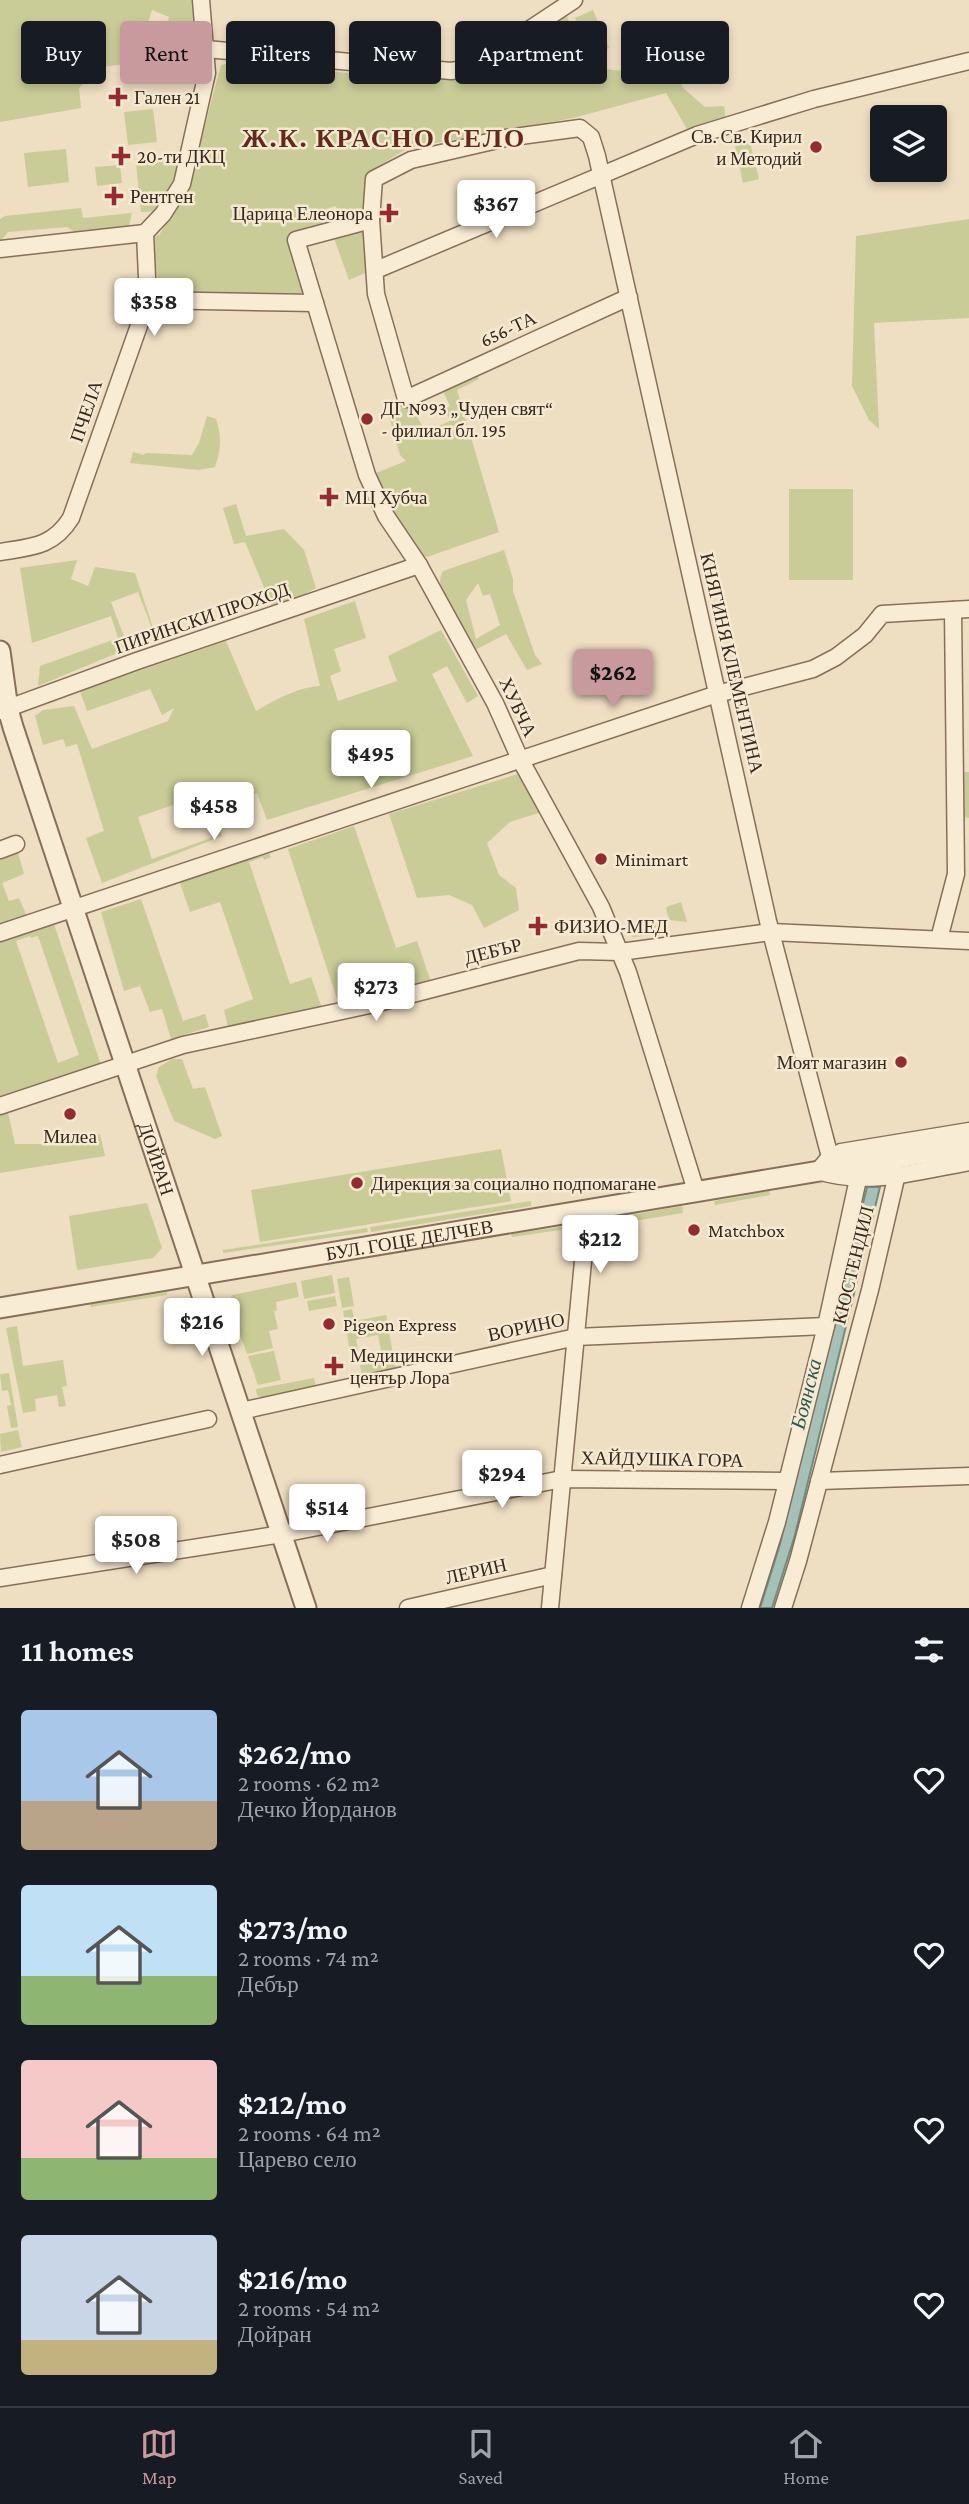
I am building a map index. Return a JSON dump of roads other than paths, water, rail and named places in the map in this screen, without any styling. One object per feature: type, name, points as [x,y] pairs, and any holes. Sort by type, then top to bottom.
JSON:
[{"type":"street","points":[[201,0],[203,21]]},
{"type":"street","points":[[212,50],[445,71],[471,68],[574,0]]},
{"type":"street","points":[[371,220],[376,270],[602,177],[696,135],[811,100],[969,61]]},
{"type":"street","points":[[0,249],[145,233],[163,214],[182,184],[204,84]]},
{"type":"street","name":"КНЯГИНЯ КЛЕМЕНТИНА","points":[[371,220],[374,178],[411,160],[506,138],[580,128],[591,137],[824,1164]]},
{"type":"street","name":"ХУБЧА","points":[[371,220],[296,240],[367,475],[386,516],[419,565],[495,703],[520,759],[599,903],[620,952],[696,1191]]},
{"type":"street","name":"ПЧЕЛА","points":[[0,552],[45,544],[56,538],[70,520],[148,300],[145,233]]},
{"type":"street","name":"656-ТА","points":[[376,270],[376,294],[406,399],[629,297]]},
{"type":"street","points":[[148,300],[315,303]]},
{"type":"street","name":"ПИРИНСКИ ПРОХОД","points":[[4,710],[136,661],[419,565]]},
{"type":"street","points":[[0,933],[717,694],[813,669],[836,657],[865,635],[881,614],[961,610],[956,874],[939,939]]},
{"type":"street","name":"ДОЙРАН","points":[[0,651],[4,710],[197,1275],[306,1608]]},
{"type":"street","points":[[0,850],[16,844]]},
{"type":"street","name":"ДЕБЪР","points":[[0,1106],[183,1045],[374,1004],[569,953],[620,952],[771,932],[969,941]]},
{"type":"street","name":"БУЛ. ГОЦЕ ДЕЛЧЕВ","points":[[824,1164],[841,1152],[969,1131]]},
{"type":"street","name":"БУЛ. ГОЦЕ ДЕЛЧЕВ","points":[[0,1308],[696,1191],[824,1164],[969,1146]]},
{"type":"street","name":"БУЛ. ГОЦЕ ДЕЛЧЕВ","points":[[824,1164],[838,1177],[858,1180],[969,1162]]},
{"type":"street","name":"КЮСТЕНДИЛ","points":[[782,1608],[798,1561],[870,1290],[897,1174]]},
{"type":"street","name":"КЮСТЕНДИЛ","points":[[750,1608],[771,1545],[787,1482],[826,1326],[858,1180]]},
{"type":"street","points":[[550,1608],[588,1209]]},
{"type":"street","name":"ВОРИНО","points":[[241,1411],[576,1337],[826,1326]]},
{"type":"street","points":[[0,1465],[208,1419]]},
{"type":"street","points":[[819,1481],[969,1476]]},
{"type":"street","name":"ХАЙДУШКА ГОРА","points":[[0,1578],[282,1534],[562,1479],[787,1482]]},
{"type":"street","name":"ЛЕРИН","points":[[408,1608],[553,1574]]},
{"type":"place","name":"Гален 21","points":[[118,97]]},
{"type":"place","name":"Св. Св. Кирил и Методий","points":[[816,147]]},
{"type":"place","name":"20-ти ДКЦ","points":[[121,156]]},
{"type":"place","name":"Рентген","points":[[114,196]]},
{"type":"place","name":"Царица Елеонора","points":[[389,213]]},
{"type":"place","name":"ДГ №93 „Чуден свят“ - филиал бл. 195","points":[[367,419]]},
{"type":"place","name":"МЦ Хубча","points":[[329,497]]},
{"type":"place","name":"Minimart","points":[[601,859]]},
{"type":"place","name":"ФИЗИО-МЕД","points":[[538,926]]},
{"type":"place","name":"Моят магазин","points":[[901,1062]]},
{"type":"place","name":"Милеа","points":[[70,1114]]},
{"type":"place","name":"Дирекция за социално подпомагане","points":[[357,1183]]},
{"type":"place","name":"Matchbox","points":[[694,1230]]},
{"type":"place","name":"Pigeon Express","points":[[329,1324]]},
{"type":"place","name":"Медицински център Лора","points":[[334,1366]]},
{"type":"district","name":"Ж.К. КРАСНО СЕЛО","points":[[384,138]]},
{"type":"water label","name":"Боянска","points":[[806,1394]]}]
